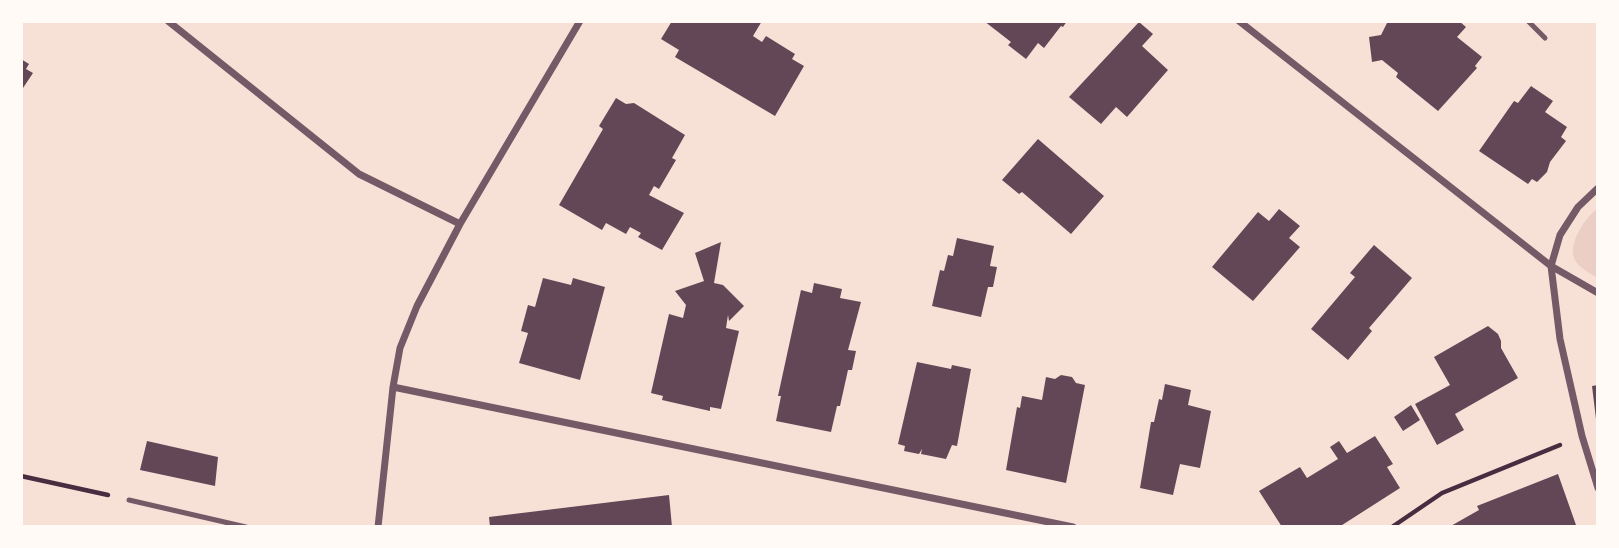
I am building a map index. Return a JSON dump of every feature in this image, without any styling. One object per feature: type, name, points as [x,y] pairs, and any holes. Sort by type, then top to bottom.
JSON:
[{"type":"street","points":[[169,21],[359,174],[460,224]]},
{"type":"street","points":[[378,527],[393,387],[400,348],[417,306],[460,224],[580,21]]},
{"type":"street","points":[[1239,21],[1551,266],[1598,293]]},
{"type":"street","points":[[1598,188],[1578,207],[1560,235],[1551,266],[1560,339],[1582,436],[1598,488]]},
{"type":"street","points":[[393,387],[1073,527]]},
{"type":"lane","points":[[1528,21],[1545,38]]},
{"type":"lane","points":[[129,500],[246,527]]},
{"type":"path","points":[[1392,527],[1442,492],[1582,436]]},
{"type":"path","points":[[21,476],[129,500]]},
{"type":"shaded area","points":[[1598,208],[1598,278],[1580,266],[1573,250],[1581,227]]},
{"type":"building","points":[[672,21],[762,21],[753,36],[762,42],[766,36],[795,54],[792,59],[804,66],[775,116],[675,57],[679,50],[661,39]]},
{"type":"building","points":[[984,21],[1067,21],[1044,48],[1038,43],[1026,59],[1008,45],[1011,42]]},
{"type":"building","points":[[1388,21],[1459,21],[1466,27],[1457,37],[1482,57],[1475,66],[1477,68],[1438,111],[1396,77],[1398,73],[1382,60],[1372,62],[1369,37],[1381,35]]},
{"type":"building","points":[[1139,22],[1153,34],[1142,46],[1168,70],[1127,117],[1116,107],[1101,124],[1069,97]]},
{"type":"building","points":[[21,59],[29,64],[26,69],[33,73],[21,91]]},
{"type":"building","points":[[1531,86],[1553,101],[1545,112],[1567,127],[1561,137],[1566,141],[1550,162],[1547,172],[1537,182],[1532,179],[1528,184],[1479,151],[1514,101],[1518,103]]},
{"type":"building","points":[[616,98],[626,104],[634,103],[685,135],[672,158],[676,160],[659,189],[654,186],[649,195],[684,213],[662,250],[638,237],[641,233],[630,227],[626,234],[606,223],[602,230],[559,205],[603,129],[599,126]]},
{"type":"building","points":[[1038,139],[1104,196],[1071,234],[1022,192],[1019,194],[1002,180]]},
{"type":"building","points":[[1279,209],[1300,226],[1289,238],[1300,247],[1253,301],[1212,267],[1258,212],[1269,221]]},
{"type":"building","points":[[957,238],[994,246],[990,266],[997,267],[993,287],[988,287],[981,317],[932,306],[940,270],[944,271],[948,255],[953,256]]},
{"type":"building","points":[[721,242],[714,283],[723,285],[744,306],[729,321],[728,315],[726,328],[739,331],[721,409],[710,407],[710,411],[662,400],[663,396],[651,393],[669,314],[683,318],[686,305],[675,291],[704,281],[695,253]]},
{"type":"building","points":[[1374,245],[1412,278],[1369,328],[1372,331],[1348,360],[1311,329],[1355,277],[1350,273]]},
{"type":"building","points":[[543,278],[571,285],[573,278],[605,287],[580,380],[519,363],[528,333],[521,331],[528,305],[535,307]]},
{"type":"building","points":[[814,283],[842,289],[840,298],[861,302],[848,350],[856,351],[852,370],[848,370],[831,432],[776,421],[781,396],[778,396],[801,290],[812,293]]},
{"type":"building","points":[[1488,326],[1498,334],[1501,348],[1518,378],[1455,414],[1464,430],[1437,445],[1415,404],[1450,385],[1434,357]]},
{"type":"building","points":[[917,362],[951,369],[952,365],[971,369],[957,446],[952,445],[946,459],[921,454],[922,449],[919,454],[904,451],[905,446],[898,444]]},
{"type":"building","points":[[1061,375],[1072,377],[1076,383],[1085,385],[1066,483],[1006,470],[1017,407],[1020,408],[1022,396],[1042,400],[1046,377],[1055,379]]},
{"type":"building","points":[[1165,384],[1191,390],[1188,405],[1211,411],[1200,468],[1180,464],[1173,495],[1140,488],[1151,422],[1154,422]]},
{"type":"building","points":[[1598,385],[1598,419],[1596,419],[1592,386]]},
{"type":"building","points":[[1411,405],[1420,420],[1403,431],[1394,417]]},
{"type":"building","points":[[1375,436],[1393,464],[1387,467],[1400,488],[1339,527],[1282,527],[1259,491],[1300,467],[1307,478],[1338,459],[1330,447],[1339,441],[1347,453]]},
{"type":"building","points":[[147,441],[218,457],[215,486],[140,470]]},
{"type":"building","points":[[1558,474],[1576,525],[1449,527],[1479,510],[1477,506]]},
{"type":"building","points":[[669,495],[672,527],[490,527],[489,517]]}]
